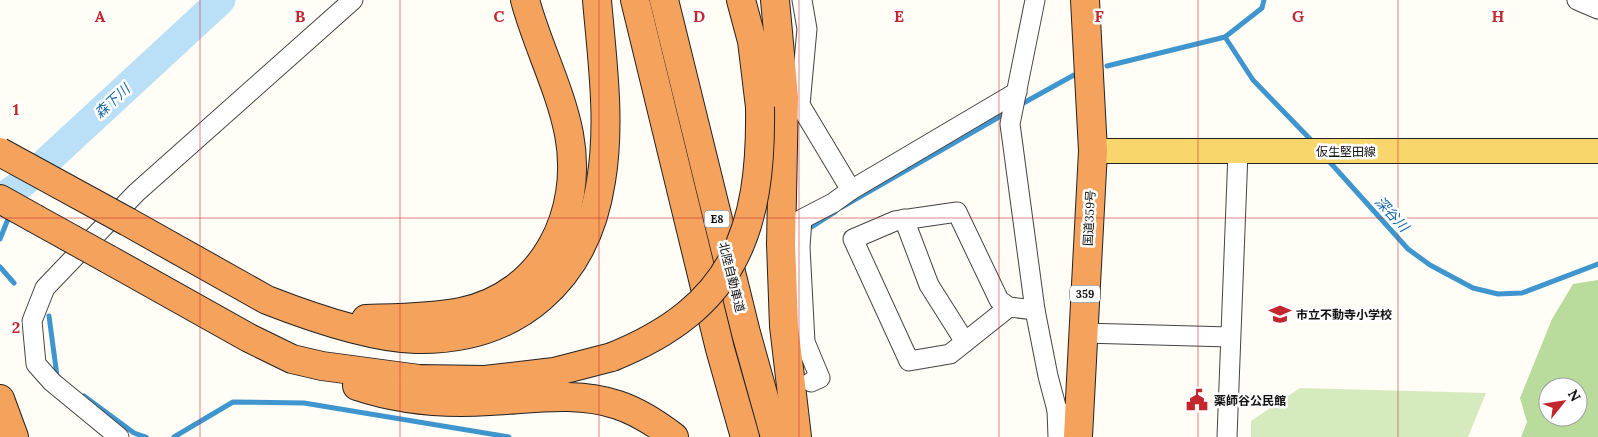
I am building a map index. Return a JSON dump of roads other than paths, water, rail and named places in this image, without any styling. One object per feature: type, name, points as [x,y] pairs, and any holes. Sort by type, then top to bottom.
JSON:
[{"type":"highway","points":[[315,316],[373,319],[434,316],[462,312],[504,295],[537,268],[559,233],[567,214],[572,182],[572,155],[568,132],[525,0]]},
{"type":"highway","points":[[0,152],[267,300],[315,316],[383,334],[414,339],[461,336],[506,322],[545,295],[577,255],[588,233],[601,181],[605,149],[597,0]]},
{"type":"highway","name":"E8","points":[[635,0],[720,349],[745,437]]},
{"type":"highway","name":"北陸自動車道","points":[[664,0],[746,333],[775,437]]},
{"type":"highway","points":[[292,359],[350,372],[452,381],[521,377],[554,372],[612,357],[656,338],[693,311],[724,274],[740,245],[753,205],[759,166],[760,107],[752,41],[741,0]]},
{"type":"highway","points":[[775,0],[784,96],[781,244],[784,326],[797,437]]},
{"type":"highway","name":"国道359号","points":[[1068,427],[1083,333],[1094,151],[1085,0]]},
{"type":"highway","points":[[0,146],[52,180]]},
{"type":"highway","points":[[0,198],[249,338],[347,383],[375,392],[404,397],[461,402],[568,397],[595,399],[638,412],[674,437]]},
{"type":"highway","points":[[0,203],[34,218]]},
{"type":"highway","points":[[0,399],[14,437]]},
{"type":"main road","name":"仮生堅田線","points":[[1094,151],[1598,151]]},
{"type":"street","points":[[119,437],[52,382],[36,364],[32,321],[45,288],[136,194],[353,0]]},
{"type":"street","points":[[802,0],[808,28],[800,105],[851,190]]},
{"type":"street","points":[[1035,0],[1010,124],[1035,310],[1048,376],[1068,427]]},
{"type":"street","points":[[1578,0],[1598,9]]},
{"type":"street","points":[[812,382],[820,378],[805,342],[800,247],[802,219],[833,203],[851,190],[1015,103]]},
{"type":"street","points":[[1227,437],[1238,152]]},
{"type":"street","points":[[1009,307],[950,354],[909,361],[853,239],[895,221],[957,212],[999,300],[1009,307],[1035,310]]},
{"type":"street","points":[[904,219],[929,285],[965,342]]},
{"type":"street","points":[[1083,333],[1230,337]]},
{"type":"waterway","name":"森下川","points":[[0,199],[23,183],[221,0]]},
{"type":"waterway","points":[[1107,66],[1225,37],[1262,8],[1264,0]]},
{"type":"waterway","name":"深谷川","points":[[1225,37],[1253,80],[1314,143]]},
{"type":"waterway","points":[[1018,106],[1074,75]]},
{"type":"waterway","points":[[842,207],[1006,113]]},
{"type":"waterway","name":"深谷川","points":[[1327,159],[1408,249],[1430,265],[1473,288],[1498,294],[1522,293],[1598,264]]},
{"type":"waterway","points":[[16,200],[23,183]]},
{"type":"waterway","points":[[807,230],[835,212]]},
{"type":"waterway","points":[[0,239],[10,214]]},
{"type":"waterway","points":[[0,267],[14,283]]},
{"type":"waterway","points":[[49,316],[57,376],[59,378]]},
{"type":"waterway","points":[[84,396],[134,433],[146,437]]},
{"type":"waterway","points":[[174,437],[233,402],[304,403],[509,437]]},
{"type":"place","name":"市立不動寺小学校","points":[[1280,314]]},
{"type":"place","name":"薬師谷公民館","points":[[1197,400]]}]
